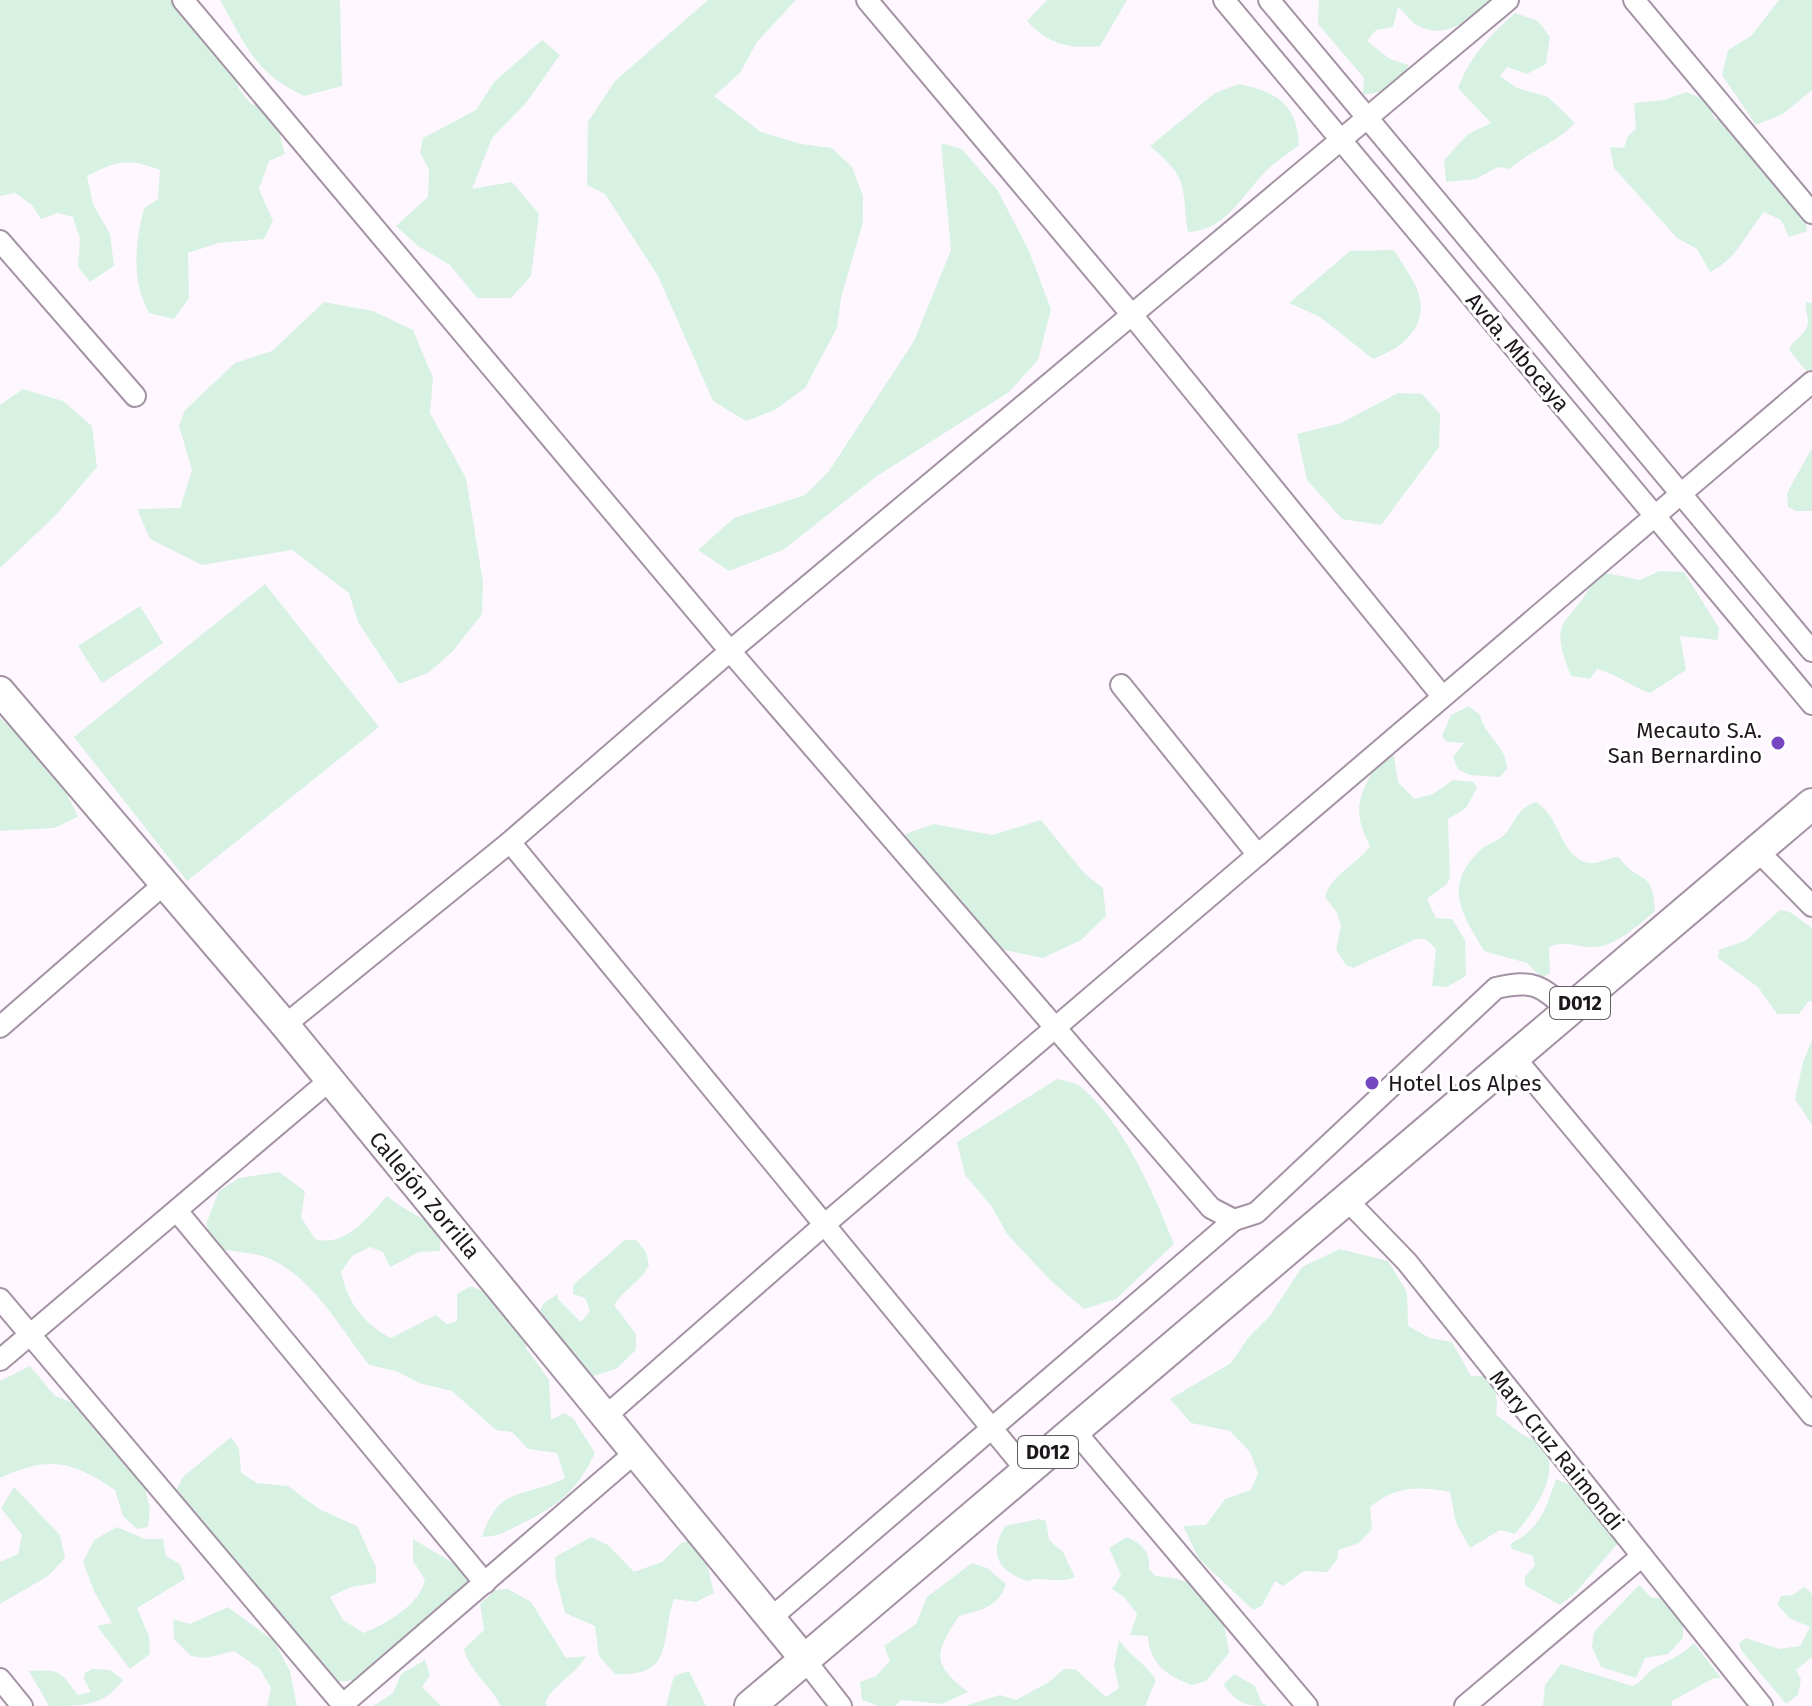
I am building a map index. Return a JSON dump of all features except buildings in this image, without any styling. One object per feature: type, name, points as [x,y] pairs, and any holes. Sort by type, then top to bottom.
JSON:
[{"type":"main road","name":"D012","points":[[750,1706],[1812,804]]},
{"type":"street","points":[[183,0],[730,651],[1211,1208],[1234,1220]]},
{"type":"street","points":[[867,0],[1132,315],[1442,696]]},
{"type":"street","name":"Avda. Mbocaya","points":[[1224,0],[1812,704]]},
{"type":"street","points":[[1269,0],[1812,651]]},
{"type":"street","points":[[285,1025],[510,842],[730,651],[1508,0]]},
{"type":"street","points":[[1634,0],[1812,213]]},
{"type":"street","points":[[0,241],[135,396]]},
{"type":"street","points":[[607,1415],[824,1225],[1058,1029],[1442,696],[1812,382]]},
{"type":"street","points":[[1121,685],[1258,855]]},
{"type":"street","name":"Callejón Zorrilla","points":[[0,691],[285,1025],[637,1451],[841,1706]]},
{"type":"street","points":[[510,842],[990,1431],[1026,1470]]},
{"type":"street","points":[[1757,850],[1812,906]]},
{"type":"street","points":[[0,1027],[163,885]]},
{"type":"street","points":[[771,1618],[1234,1220],[1256,1213],[1496,988],[1520,983],[1541,986],[1569,1011]]},
{"type":"street","points":[[1515,1058],[1812,1415]]},
{"type":"street","points":[[0,1360],[330,1080]]},
{"type":"street","name":"Mary Cruz Raimondi","points":[[1346,1199],[1407,1262],[1762,1706]]},
{"type":"street","points":[[177,1211],[485,1583]]},
{"type":"street","points":[[0,1299],[342,1705],[637,1451]]},
{"type":"street","points":[[1074,1430],[1307,1706]]},
{"type":"street","points":[[1465,1706],[1642,1556]]},
{"type":"street","points":[[0,1679],[22,1706]]},
{"type":"green space","points":[[0,0],[177,0],[229,62],[239,89],[251,104],[273,110],[285,154],[269,161],[259,189],[273,221],[264,239],[218,243],[188,253],[189,298],[174,319],[149,313],[137,275],[141,221],[144,208],[158,199],[160,170],[139,163],[122,162],[87,176],[93,204],[110,234],[114,266],[90,282],[78,267],[80,239],[73,217],[58,213],[41,219],[32,205],[15,193],[0,196]]},
{"type":"green space","points":[[220,0],[340,0],[342,86],[304,96],[287,87],[253,57]]},
{"type":"green space","points":[[708,0],[796,0],[757,42],[740,73],[714,96],[761,132],[801,144],[832,148],[852,167],[863,196],[863,222],[841,298],[837,328],[805,388],[775,410],[746,421],[713,401],[658,276],[605,194],[587,185],[588,122],[615,81]]},
{"type":"green space","points":[[1047,0],[1127,0],[1100,46],[1089,47],[1060,44],[1027,21]]},
{"type":"green space","points":[[1319,0],[1492,0],[1458,26],[1438,31],[1417,25],[1398,7],[1393,27],[1376,30],[1367,41],[1390,59],[1409,65],[1401,78],[1390,87],[1363,94],[1364,78],[1318,24]]},
{"type":"green space","points":[[1779,0],[1812,0],[1812,90],[1783,114],[1756,125],[1722,75],[1728,50],[1751,36]]},
{"type":"green space","points":[[1515,13],[1538,21],[1550,37],[1546,64],[1527,74],[1507,67],[1500,76],[1517,88],[1548,97],[1575,123],[1510,169],[1498,167],[1476,179],[1446,182],[1444,160],[1468,134],[1491,123],[1458,88],[1482,47]]},
{"type":"green space","points":[[542,40],[560,55],[526,103],[492,138],[472,189],[512,182],[539,214],[531,276],[511,298],[477,298],[450,265],[418,246],[396,226],[428,197],[429,169],[420,153],[423,138],[476,110],[494,82]]},
{"type":"green space","points":[[1239,84],[1264,91],[1282,102],[1294,119],[1299,145],[1269,168],[1234,209],[1214,225],[1188,232],[1178,175],[1150,146],[1215,93]]},
{"type":"green space","points":[[1686,92],[1706,100],[1715,119],[1733,119],[1806,217],[1807,231],[1789,237],[1781,220],[1764,212],[1734,253],[1710,272],[1697,249],[1677,238],[1614,168],[1610,147],[1624,148],[1628,136],[1636,129],[1634,103],[1664,100]]},
{"type":"green space","points":[[941,143],[962,149],[998,191],[1029,251],[1051,309],[1038,360],[1009,392],[877,476],[783,550],[729,571],[698,550],[734,518],[805,495],[829,471],[914,341],[951,250]]},
{"type":"green space","points":[[1394,250],[1414,283],[1421,307],[1416,328],[1393,350],[1373,359],[1320,317],[1289,303],[1350,251]]},
{"type":"green space","points":[[324,302],[373,311],[413,330],[433,378],[430,413],[466,478],[483,582],[482,614],[452,652],[428,673],[399,684],[358,622],[349,593],[292,550],[202,565],[150,539],[137,509],[180,508],[192,470],[179,426],[185,410],[235,363],[272,351]]},
{"type":"green space","points":[[1806,302],[1812,303],[1812,369],[1807,372],[1789,350],[1807,326]]},
{"type":"green space","points":[[23,389],[63,401],[92,426],[97,467],[55,516],[0,568],[0,405]]},
{"type":"green space","points":[[1398,393],[1422,394],[1440,414],[1439,447],[1381,525],[1342,519],[1307,480],[1297,434],[1341,423]]},
{"type":"green space","points":[[1812,448],[1812,511],[1796,511],[1788,507],[1787,493]]},
{"type":"green space","points":[[1659,571],[1684,572],[1719,628],[1718,640],[1680,636],[1686,670],[1650,693],[1597,669],[1590,679],[1571,676],[1564,655],[1561,629],[1594,578],[1606,573],[1640,580]]},
{"type":"green space","points":[[265,584],[379,727],[187,881],[74,737]]},
{"type":"green space","points":[[140,606],[163,643],[102,683],[78,646]]},
{"type":"green space","points":[[1469,706],[1480,715],[1503,754],[1507,769],[1500,777],[1469,775],[1458,769],[1453,757],[1464,743],[1447,742],[1442,736],[1451,715]]},
{"type":"green space","points":[[0,718],[45,763],[78,817],[54,828],[0,831]]},
{"type":"green space","points":[[1394,755],[1398,782],[1414,799],[1433,794],[1453,780],[1473,782],[1477,788],[1466,808],[1448,819],[1450,877],[1447,884],[1427,899],[1436,918],[1452,919],[1465,940],[1466,976],[1447,987],[1432,986],[1436,949],[1425,939],[1416,939],[1353,968],[1346,965],[1336,950],[1341,926],[1337,913],[1325,897],[1333,882],[1370,846],[1360,821],[1362,793],[1378,760]]},
{"type":"green space","points":[[1536,802],[1551,817],[1565,844],[1578,859],[1592,863],[1619,857],[1648,882],[1655,911],[1627,934],[1602,946],[1566,944],[1549,947],[1550,973],[1542,978],[1527,963],[1484,951],[1463,912],[1459,889],[1468,864],[1480,850],[1503,836],[1522,811]]},
{"type":"green space","points":[[1041,820],[1085,874],[1103,888],[1106,916],[1081,940],[1043,958],[995,948],[951,912],[905,834],[934,824],[992,835]]},
{"type":"green space","points":[[1780,910],[1790,912],[1812,928],[1812,1002],[1809,1001],[1799,1014],[1777,1014],[1758,987],[1718,958],[1719,950],[1745,941]]},
{"type":"green space","points":[[1812,1040],[1812,1125],[1795,1099],[1803,1062]]},
{"type":"green space","points":[[1057,1079],[1081,1087],[1110,1119],[1136,1160],[1174,1244],[1116,1299],[1084,1309],[1050,1280],[1007,1234],[992,1207],[965,1175],[957,1142]]},
{"type":"green space","points":[[279,1172],[305,1191],[301,1217],[315,1239],[326,1241],[346,1235],[387,1196],[441,1234],[440,1251],[419,1252],[390,1267],[383,1252],[370,1247],[352,1256],[341,1272],[358,1311],[381,1332],[391,1338],[436,1315],[447,1324],[457,1321],[457,1294],[471,1286],[486,1292],[528,1330],[526,1348],[549,1380],[551,1420],[564,1413],[573,1418],[595,1453],[566,1496],[508,1531],[482,1537],[489,1520],[504,1501],[565,1478],[557,1453],[528,1449],[512,1432],[496,1430],[452,1391],[369,1365],[312,1290],[299,1278],[268,1258],[214,1247],[206,1224],[219,1191],[239,1178]]},
{"type":"green space","points":[[625,1240],[636,1240],[646,1252],[649,1265],[614,1305],[636,1334],[636,1350],[616,1369],[593,1376],[535,1319],[544,1303],[558,1294],[558,1299],[581,1322],[590,1311],[585,1298],[573,1294],[573,1285]]},
{"type":"green space","points":[[1340,1249],[1388,1261],[1407,1292],[1408,1326],[1430,1338],[1452,1342],[1471,1376],[1484,1376],[1496,1393],[1496,1415],[1542,1444],[1548,1455],[1548,1480],[1537,1504],[1515,1534],[1500,1530],[1470,1548],[1456,1523],[1450,1492],[1428,1489],[1398,1491],[1370,1507],[1372,1529],[1359,1543],[1338,1550],[1338,1558],[1327,1572],[1304,1571],[1283,1586],[1275,1581],[1262,1606],[1253,1610],[1199,1559],[1183,1526],[1206,1525],[1225,1499],[1251,1490],[1258,1473],[1250,1452],[1230,1431],[1191,1423],[1170,1399],[1231,1363],[1248,1338],[1269,1317],[1302,1267]]},
{"type":"green space","points":[[30,1366],[55,1396],[87,1408],[142,1476],[150,1509],[148,1527],[137,1529],[123,1516],[115,1490],[72,1467],[59,1464],[32,1466],[0,1478],[0,1381]]},
{"type":"green space","points":[[231,1437],[239,1449],[241,1473],[257,1483],[288,1486],[319,1509],[357,1526],[376,1567],[376,1583],[351,1587],[330,1597],[343,1620],[364,1633],[400,1612],[422,1589],[425,1580],[413,1561],[413,1539],[465,1570],[475,1581],[358,1679],[336,1681],[316,1678],[293,1659],[172,1498],[183,1477]]},
{"type":"green space","points":[[1556,1479],[1570,1485],[1618,1531],[1619,1542],[1575,1593],[1560,1605],[1526,1586],[1524,1578],[1535,1565],[1533,1556],[1512,1549],[1510,1544],[1535,1525]]},
{"type":"green space","points":[[14,1487],[60,1535],[65,1558],[48,1576],[0,1604],[0,1562],[18,1554],[22,1535],[1,1508]]},
{"type":"green space","points":[[1039,1519],[1046,1521],[1049,1540],[1063,1552],[1075,1577],[1027,1581],[1003,1567],[997,1545],[1005,1526]]},
{"type":"green space","points":[[117,1527],[145,1539],[163,1539],[166,1556],[180,1564],[185,1579],[137,1608],[149,1636],[150,1654],[130,1669],[97,1626],[112,1623],[94,1591],[83,1562],[94,1540]]},
{"type":"green space","points":[[591,1537],[608,1545],[634,1572],[662,1562],[681,1543],[688,1541],[704,1556],[714,1593],[696,1602],[674,1599],[662,1653],[648,1669],[615,1674],[599,1656],[595,1626],[565,1613],[556,1578],[555,1557]]},
{"type":"green space","points":[[1127,1537],[1144,1549],[1149,1558],[1149,1569],[1155,1576],[1188,1582],[1200,1588],[1217,1607],[1229,1653],[1206,1681],[1192,1685],[1175,1677],[1156,1661],[1148,1636],[1130,1635],[1137,1614],[1124,1597],[1112,1589],[1121,1575],[1109,1548]]},
{"type":"green space","points":[[972,1563],[987,1568],[1006,1584],[994,1603],[959,1616],[945,1639],[941,1657],[943,1665],[968,1692],[942,1704],[901,1700],[895,1706],[878,1706],[862,1700],[860,1682],[876,1676],[890,1661],[884,1646],[916,1624],[927,1597]]},
{"type":"green space","points":[[1639,1585],[1652,1598],[1662,1598],[1683,1621],[1683,1638],[1668,1654],[1645,1658],[1636,1678],[1601,1667],[1592,1647],[1594,1632]]},
{"type":"green space","points":[[1805,1587],[1812,1594],[1812,1657],[1796,1670],[1801,1679],[1798,1695],[1786,1704],[1741,1650],[1739,1643],[1746,1638],[1779,1649],[1800,1646],[1810,1627],[1789,1618],[1777,1604],[1781,1596],[1792,1595]]},
{"type":"green space","points":[[508,1589],[531,1602],[566,1658],[586,1656],[549,1696],[545,1703],[548,1706],[501,1706],[471,1665],[464,1649],[484,1630],[480,1604],[495,1590]]},
{"type":"green space","points":[[228,1607],[274,1641],[290,1671],[297,1706],[267,1706],[271,1688],[260,1669],[234,1651],[206,1658],[191,1656],[174,1639],[173,1619],[190,1624]]},
{"type":"green space","points":[[1119,1640],[1156,1680],[1145,1706],[965,1706],[1000,1695],[1016,1700],[1049,1682],[1064,1669],[1075,1669],[1106,1697],[1119,1688],[1114,1665]]},
{"type":"green space","points":[[1694,1643],[1721,1678],[1712,1679],[1672,1701],[1672,1706],[1543,1706],[1545,1685],[1561,1664],[1632,1686]]},
{"type":"green space","points":[[425,1660],[430,1675],[422,1687],[441,1706],[373,1706],[393,1693],[401,1674]]},
{"type":"green space","points":[[92,1669],[110,1670],[123,1680],[100,1700],[61,1706],[49,1706],[29,1671],[59,1673],[78,1695],[91,1692],[84,1679],[85,1673]]},
{"type":"green space","points":[[689,1671],[706,1706],[666,1706],[674,1676]]},
{"type":"green space","points":[[1234,1674],[1255,1686],[1262,1703],[1268,1706],[1242,1703],[1234,1696],[1223,1685]]},
{"type":"place","name":"Mecauto S.A. San Bernardino","points":[[1778,743]]},
{"type":"place","name":"Hotel Los Alpes","points":[[1372,1083]]}]
